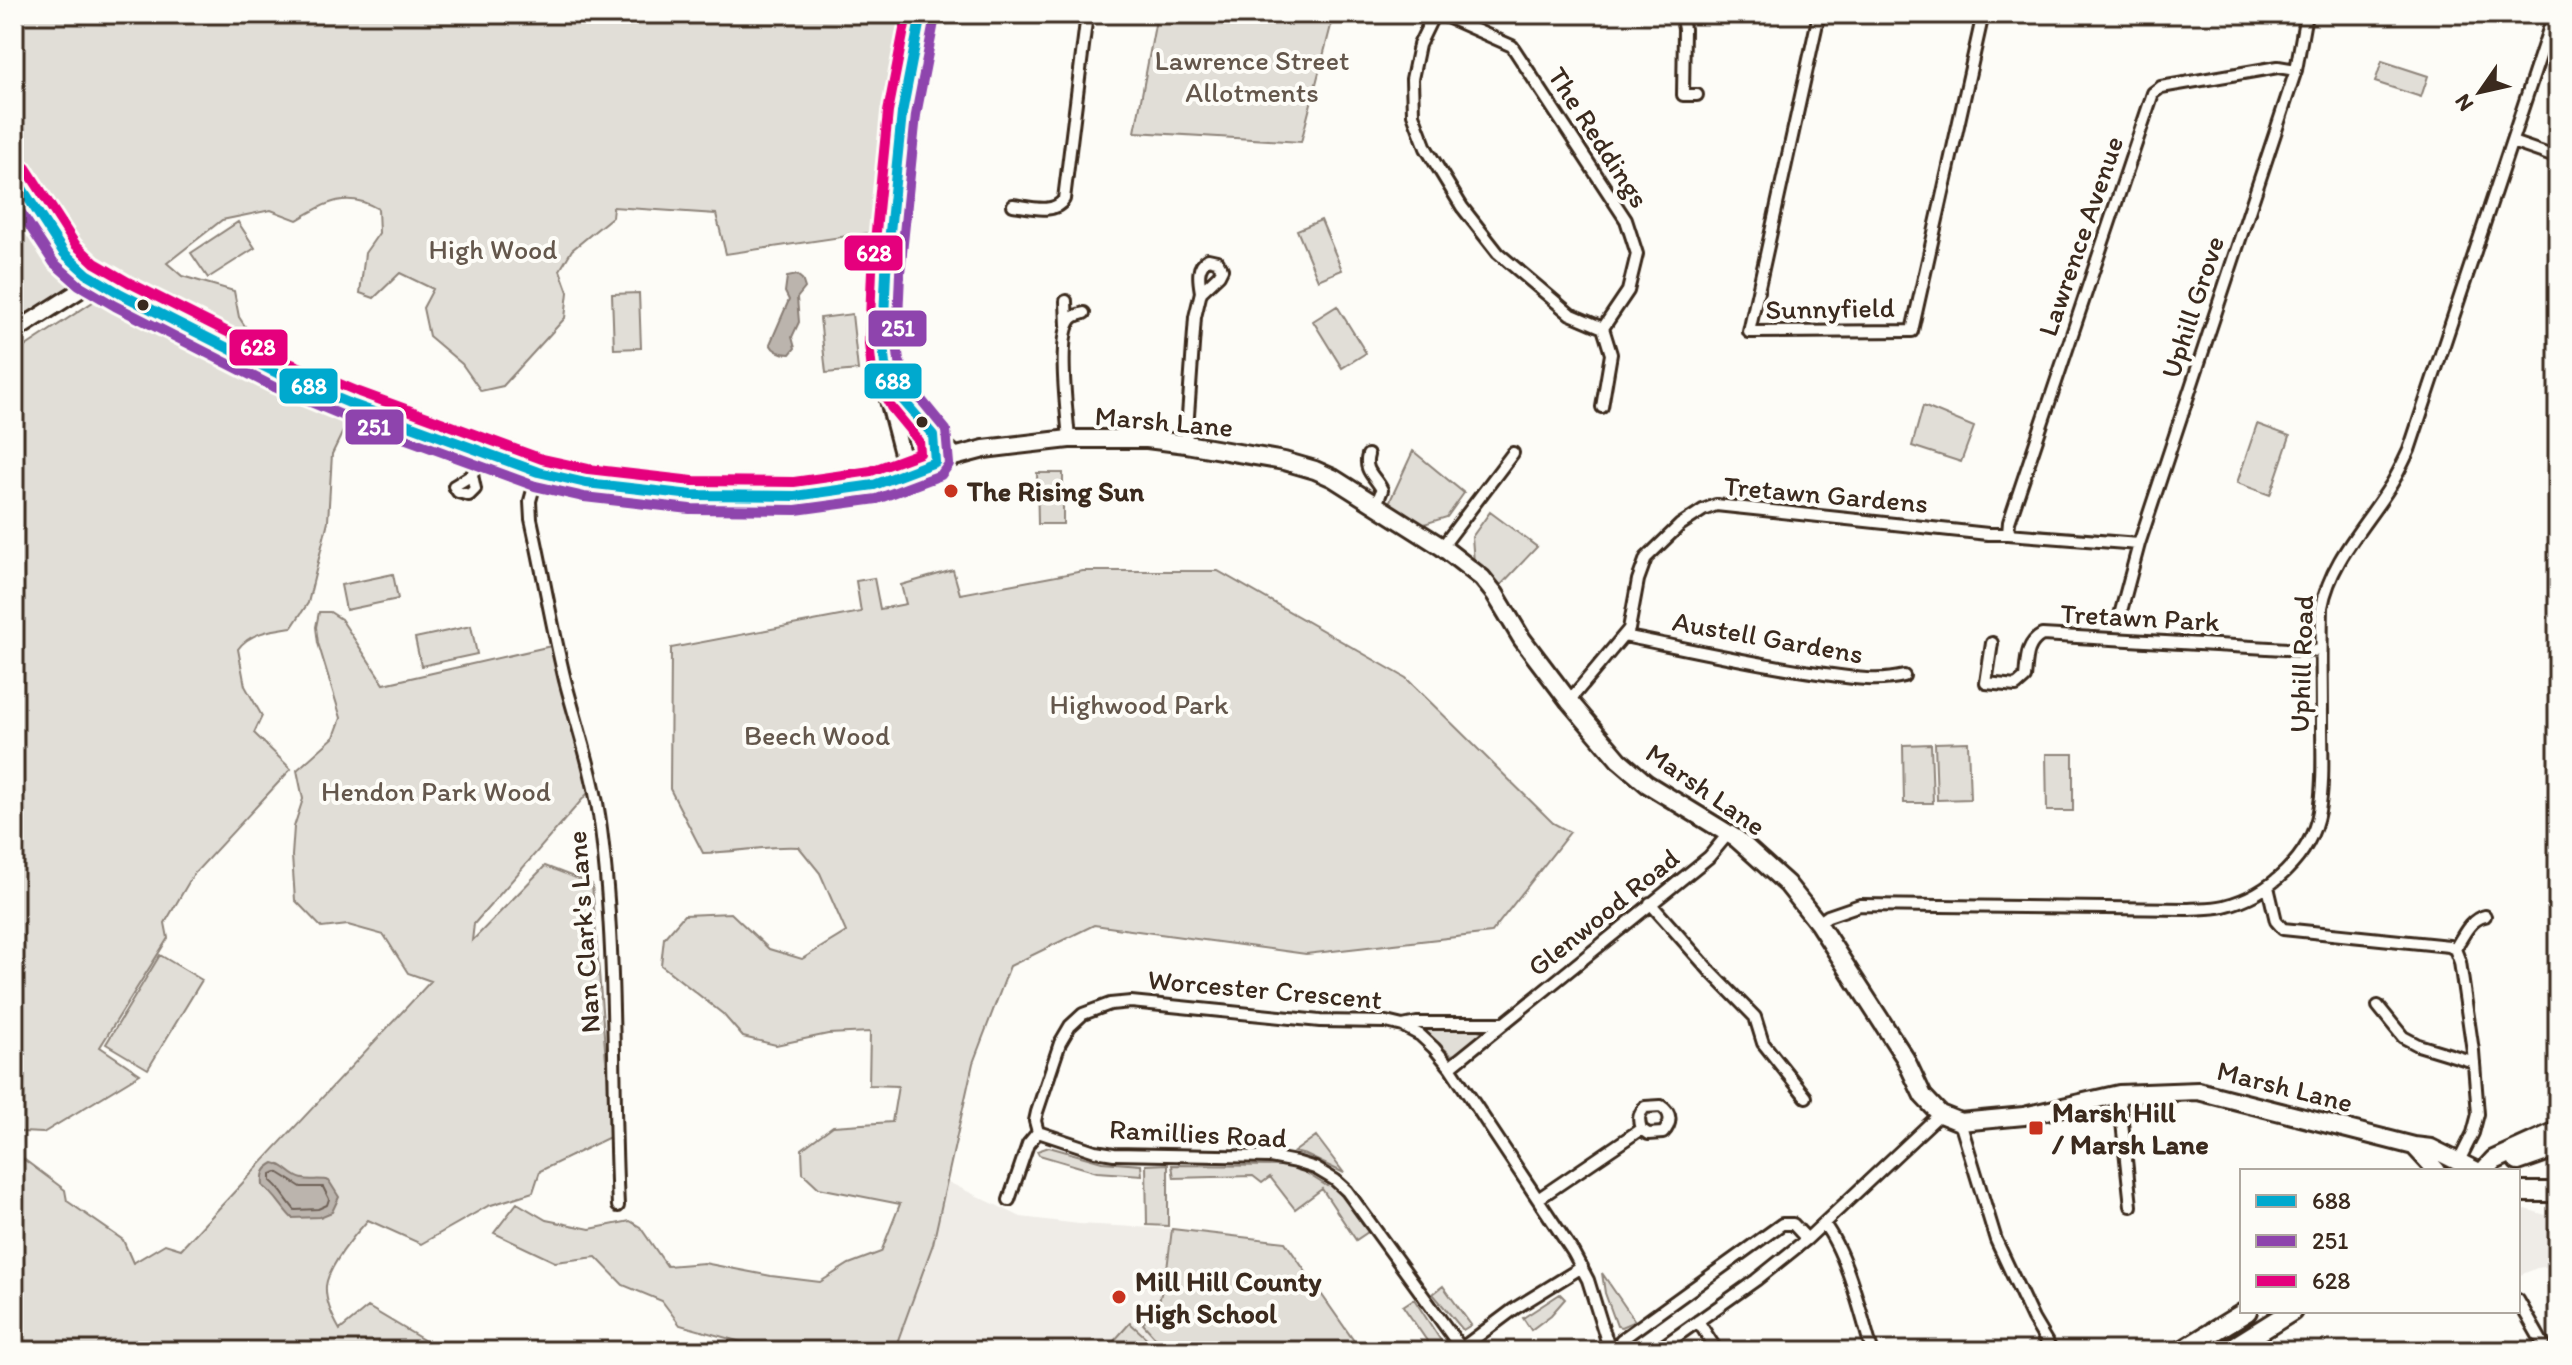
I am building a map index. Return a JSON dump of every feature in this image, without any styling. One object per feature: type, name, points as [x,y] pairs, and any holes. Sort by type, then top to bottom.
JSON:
[{"type":"highway","points":[[2488,1169],[2494,1160],[2558,1131]]},
{"type":"highway","points":[[2493,1169],[2558,1147]]},
{"type":"highway","points":[[2520,1192],[2558,1192]]},
{"type":"highway","points":[[2182,1351],[2244,1313]]},
{"type":"highway","points":[[2228,1351],[2289,1313]]},
{"type":"main road","points":[[907,473],[883,381],[883,343],[886,272],[902,113],[921,14]]},
{"type":"main road","name":"Marsh Lane","points":[[14,176],[64,253],[96,280],[279,374],[354,405],[538,472],[586,483],[720,497],[795,496],[857,489],[956,456],[1010,445],[1069,439],[1147,439],[1284,461],[1315,470],[1376,505],[1466,565],[1489,586],[1522,639],[1619,760],[1647,784],[1752,851],[1787,884],[1818,923],[1905,1058],[1923,1096],[1940,1114],[1960,1122],[2024,1116],[2119,1094],[2198,1091],[2431,1148],[2473,1169]]},
{"type":"main road","points":[[14,332],[96,280]]},
{"type":"main road","points":[[885,365],[902,399],[956,456]]},
{"type":"main road","points":[[933,435],[935,462]]},
{"type":"main road","points":[[2414,1146],[2435,1169]]},
{"type":"street","points":[[1013,205],[1054,209],[1064,199],[1087,14]]},
{"type":"street","points":[[1434,14],[1419,45],[1412,79],[1413,114],[1426,148],[1462,207],[1498,253],[1570,314],[1603,328],[1611,354],[1602,407]]},
{"type":"street","name":"The Reddings","points":[[1440,14],[1512,46],[1626,220],[1637,254],[1628,291],[1603,328]]},
{"type":"street","points":[[1681,14],[1684,29],[1683,95],[1697,95]]},
{"type":"street","name":"Sunnyfield","points":[[1819,14],[1749,332],[1912,331],[1983,14]]},
{"type":"street","name":"Uphill Grove","points":[[2120,615],[2139,544],[2296,70],[2306,14]]},
{"type":"street","name":"Uphill Road","points":[[1818,923],[1828,916],[1860,905],[2221,907],[2268,887],[2289,867],[2307,844],[2319,813],[2323,767],[2322,607],[2329,582],[2342,556],[2391,485],[2409,450],[2554,14]]},
{"type":"street","name":"Lawrence Avenue","points":[[2008,534],[2009,522],[2153,93],[2161,87],[2278,67],[2296,70]]},
{"type":"street","points":[[2512,142],[2558,158]]},
{"type":"street","points":[[1186,444],[1195,317],[1201,292]]},
{"type":"street","points":[[1066,301],[1065,375],[1069,439]]},
{"type":"street","points":[[1067,326],[1075,315],[1084,313]]},
{"type":"street","points":[[472,475],[482,450]]},
{"type":"street","points":[[1442,547],[1513,453]]},
{"type":"street","points":[[1368,455],[1366,464],[1382,490],[1376,505]]},
{"type":"street","name":"Nan Clark's Lane","points":[[538,472],[530,501],[531,519],[601,827],[614,1014],[618,1206]]},
{"type":"street","name":"Tretawn Gardens","points":[[1569,701],[1629,629],[1638,580],[1646,558],[1680,525],[1716,505],[1988,534],[2139,544]]},
{"type":"street","name":"Tretawn Park","points":[[1992,643],[1986,683],[2016,686],[2025,678],[2028,648],[2042,635],[2321,651]]},
{"type":"street","name":"Austell Gardens","points":[[1624,636],[1788,669],[1870,680],[1904,676]]},
{"type":"street","name":"Glenwood Road","points":[[1450,1067],[1709,857],[1728,834]]},
{"type":"street","points":[[2268,887],[2276,921],[2283,929],[2455,949],[2460,962],[2474,1062],[2478,1114],[2473,1133],[2459,1161]]},
{"type":"street","points":[[1650,903],[1755,1017],[1763,1043],[1806,1097]]},
{"type":"street","points":[[2455,949],[2472,922],[2485,916]]},
{"type":"street","name":"Worcester Crescent","points":[[1009,1200],[1028,1144],[1038,1132],[1035,1121],[1037,1112],[1060,1043],[1070,1026],[1083,1014],[1110,1004],[1131,1002],[1320,1021],[1386,1022],[1403,1026],[1420,1035],[1450,1067],[1582,1267],[1610,1351]]},
{"type":"street","points":[[2378,1006],[2403,1037],[2418,1045],[2474,1062]]},
{"type":"street","points":[[1403,1026],[1417,1023],[1503,1023]]},
{"type":"street","points":[[2119,1094],[2131,1206]]},
{"type":"street","points":[[1656,1351],[1756,1280],[1807,1239],[1940,1114]]},
{"type":"street","points":[[1960,1122],[1996,1240],[2033,1319],[2052,1351]]},
{"type":"street","points":[[1538,1199],[1641,1129]]},
{"type":"street","name":"Ramillies Road","points":[[1038,1132],[1095,1151],[1114,1154],[1270,1157],[1315,1168],[1347,1191],[1460,1350]]},
{"type":"street","points":[[1621,1340],[1782,1224],[1793,1224],[1807,1239]]},
{"type":"street","points":[[1824,1224],[1834,1238],[1872,1351]]},
{"type":"street","points":[[1460,1350],[1514,1309],[1582,1267]]},
{"type":"street","points":[[2520,1304],[2547,1351]]},
{"type":"street","points":[[1698,1321],[1717,1351]]},
{"type":"shaded area","name":"Mill Hill County High School","points":[[948,1182],[1021,1217],[1285,1242],[1361,1351],[895,1351],[933,1244]]},
{"type":"shaded area","points":[[2526,1209],[2558,1219],[2558,1265],[2537,1268],[2520,1275],[2520,1211]]},
{"type":"green space","name":"High Wood","points":[[14,14],[914,14],[892,121],[882,231],[726,254],[716,214],[613,207],[612,217],[572,250],[560,270],[568,292],[565,318],[503,386],[481,391],[462,364],[429,336],[423,308],[433,289],[400,273],[374,298],[360,293],[365,253],[379,233],[378,209],[356,200],[327,204],[297,220],[271,210],[222,220],[167,263],[182,276],[234,291],[239,317],[260,356],[105,281],[14,332]]},
{"type":"green space","name":"Lawrence Street Allotments","points":[[1157,14],[1334,14],[1301,142],[1135,132]]},
{"type":"green space","points":[[2382,61],[2428,76],[2421,97],[2375,82]]},
{"type":"green space","points":[[1321,220],[1342,270],[1318,280],[1297,230]]},
{"type":"green space","points":[[238,222],[255,248],[208,278],[191,253]]},
{"type":"green space","points":[[639,293],[641,348],[614,349],[612,294]]},
{"type":"green space","points":[[96,300],[218,366],[349,419],[332,454],[328,521],[308,603],[292,627],[255,635],[238,649],[245,686],[262,716],[254,733],[291,769],[193,875],[165,923],[168,938],[100,1047],[140,1074],[43,1133],[21,1132],[14,1129],[14,354]]},
{"type":"green space","points":[[1337,306],[1366,353],[1342,368],[1313,321]]},
{"type":"green space","points":[[852,314],[858,370],[826,373],[820,318]]},
{"type":"green space","points":[[1923,406],[1974,427],[1961,462],[1912,446]]},
{"type":"green space","points":[[2257,424],[2290,436],[2270,495],[2237,483]]},
{"type":"green space","points":[[1413,451],[1464,493],[1447,517],[1421,525],[1389,503]]},
{"type":"green space","points":[[1037,473],[1063,473],[1063,524],[1038,524]]},
{"type":"green space","points":[[1490,512],[1537,547],[1499,587],[1474,563],[1472,537]]},
{"type":"green space","points":[[953,570],[960,594],[1083,571],[1218,571],[1406,678],[1553,823],[1570,832],[1491,933],[1306,954],[1094,925],[1010,966],[973,1063],[933,1244],[894,1351],[789,1351],[680,1325],[662,1301],[623,1285],[596,1257],[555,1262],[494,1233],[517,1203],[546,1220],[590,1229],[630,1221],[640,1227],[667,1266],[704,1263],[820,1282],[849,1264],[881,1252],[900,1204],[819,1188],[803,1173],[802,1149],[833,1126],[892,1122],[898,1086],[869,1085],[870,1032],[828,1034],[776,1045],[743,1037],[723,1014],[661,965],[664,938],[684,915],[731,913],[769,949],[802,959],[846,932],[820,873],[799,847],[703,853],[670,789],[671,648],[861,612],[856,581],[874,578],[880,609],[906,604],[901,585]]},
{"type":"green space","points":[[393,574],[398,599],[346,610],[341,585]]},
{"type":"green space","name":"Hendon Park Wood","points":[[319,612],[330,612],[341,619],[384,684],[560,644],[594,786],[474,924],[472,941],[545,866],[592,884],[612,1136],[540,1171],[533,1192],[488,1206],[421,1244],[368,1220],[350,1242],[337,1260],[326,1286],[330,1309],[340,1330],[368,1307],[442,1351],[14,1351],[14,1152],[65,1190],[67,1201],[123,1240],[133,1263],[165,1244],[181,1249],[431,981],[408,973],[384,935],[348,925],[322,928],[295,900],[294,827],[303,799],[297,770],[334,737],[341,718],[318,643],[316,627]]},
{"type":"green space","points":[[471,626],[477,654],[421,666],[415,638]]},
{"type":"green space","points":[[1968,742],[1970,799],[1937,800],[1935,743]]},
{"type":"green space","points":[[1931,744],[1933,803],[1904,803],[1903,745]]},
{"type":"green space","points":[[2046,754],[2073,754],[2073,811],[2047,811]]},
{"type":"green space","points":[[160,955],[202,980],[148,1069],[106,1044]]},
{"type":"green space","points":[[1424,1030],[1484,1032],[1457,1054],[1451,1055]]},
{"type":"green space","points":[[1316,1136],[1344,1173],[1294,1152]]},
{"type":"green space","points":[[1049,1147],[1102,1162],[1141,1165],[1142,1175],[1097,1172],[1039,1155],[1037,1151]]},
{"type":"green space","points":[[1168,1164],[1168,1226],[1147,1225],[1146,1165]]},
{"type":"green space","points":[[1172,1165],[1295,1166],[1327,1186],[1332,1183],[1368,1232],[1356,1240],[1322,1189],[1295,1209],[1270,1177],[1262,1183],[1253,1176],[1174,1178]]},
{"type":"green space","points":[[1172,1229],[1285,1242],[1361,1351],[1161,1351],[1164,1347],[1143,1324],[1159,1302]]},
{"type":"green space","points":[[1602,1273],[1635,1321],[1617,1326],[1605,1293]]},
{"type":"green space","points":[[1443,1286],[1471,1325],[1463,1330],[1433,1294]]},
{"type":"green space","points":[[1560,1294],[1565,1299],[1531,1330],[1523,1318]]},
{"type":"green space","points":[[1414,1299],[1445,1347],[1441,1351],[1434,1351],[1403,1306]]},
{"type":"green space","name":"Mill Hill County High School","points":[[1130,1323],[1151,1342],[1143,1351],[1105,1351]]},
{"type":"water","points":[[797,275],[805,288],[797,298],[799,322],[792,337],[795,348],[790,354],[784,354],[770,344],[789,300],[785,292],[787,277]]},
{"type":"water","points":[[274,1163],[299,1178],[329,1181],[339,1197],[332,1212],[320,1217],[292,1218],[263,1186],[264,1172]]},
{"type":"transit line","name":"628","points":[[26,168],[75,244],[95,263],[128,282],[285,361],[359,392],[542,459],[588,469],[693,481],[794,482],[871,471],[920,453],[919,441],[891,407],[872,371],[869,344],[872,271],[888,112],[907,14]]},
{"type":"transit line","name":"688","points":[[14,176],[64,253],[87,274],[121,294],[279,374],[354,405],[538,472],[586,483],[692,495],[795,496],[874,485],[935,462],[933,435],[902,399],[885,365],[883,343],[886,272],[902,113],[921,14]]},
{"type":"transit line","name":"251","points":[[14,202],[54,263],[79,285],[115,306],[274,387],[535,486],[584,497],[690,509],[796,510],[877,499],[941,475],[949,464],[946,430],[914,391],[899,361],[897,343],[900,273],[916,115],[935,17]]},
{"type":"place","name":"The Rising Sun","points":[[951,491]]},
{"type":"place","name":"Marsh Hill / Marsh Lane","points":[[2036,1128]]},
{"type":"place","name":"Mill Hill County High School","points":[[1119,1297]]},
{"type":"park label","name":"Highwood Park","points":[[1139,704]]},
{"type":"park label","name":"Beech Wood","points":[[817,735]]}]
